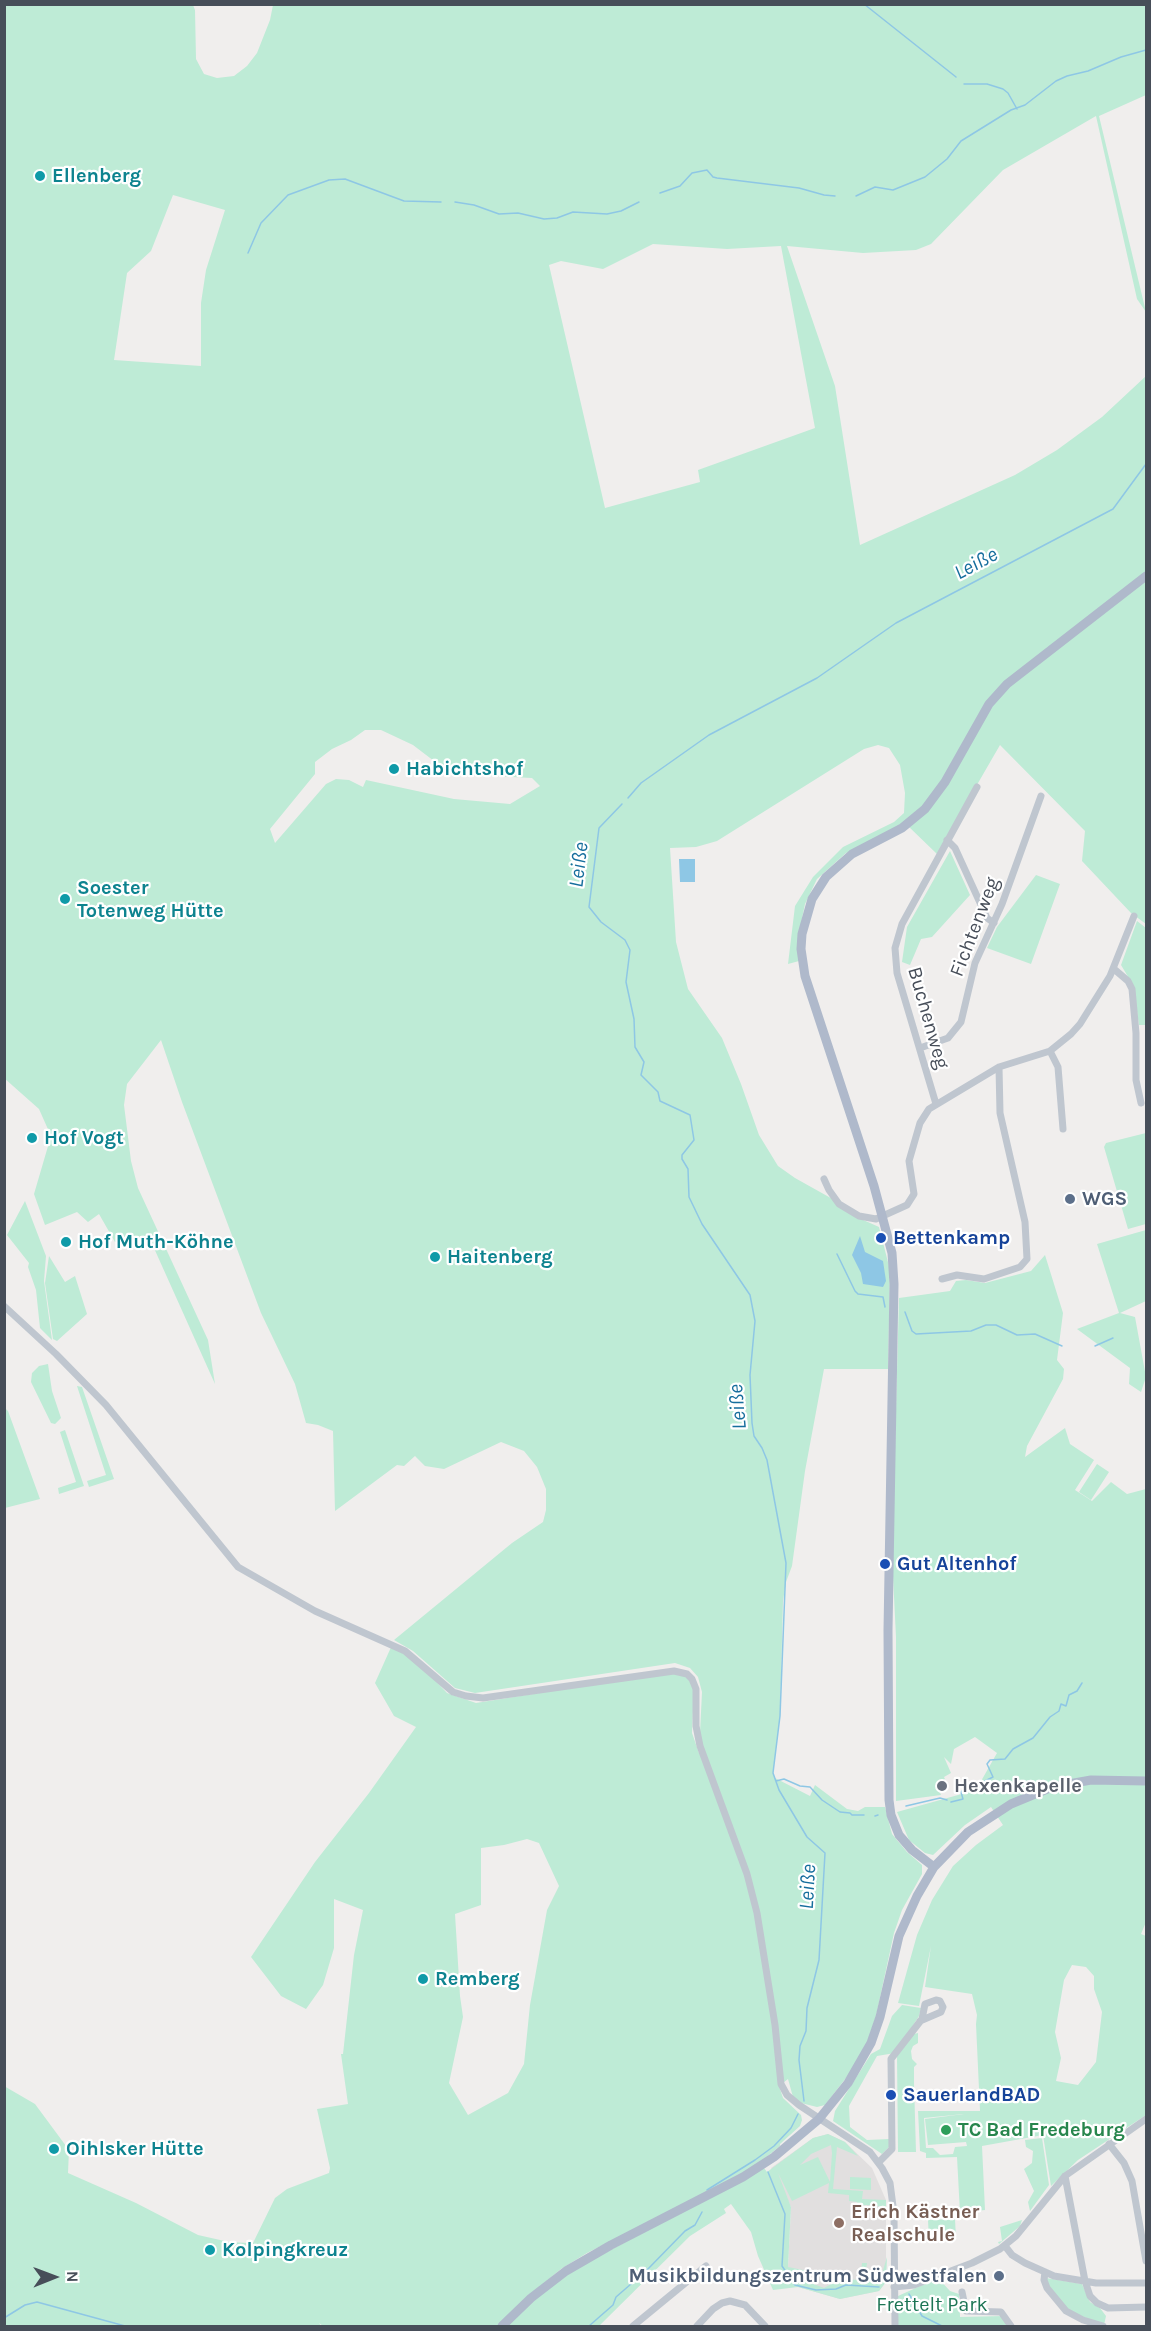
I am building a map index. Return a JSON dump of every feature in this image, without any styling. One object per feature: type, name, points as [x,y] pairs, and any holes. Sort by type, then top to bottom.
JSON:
[{"type":"main road","points":[[934,1867],[912,1850],[899,1834],[890,1807],[888,1594],[894,1284],[892,1253],[883,1217],[802,963],[802,934],[812,899],[826,877],[845,859],[902,828],[931,803],[982,715],[1007,684],[1146,576]]},
{"type":"main road","points":[[502,2326],[531,2298],[566,2271],[611,2245],[743,2177],[786,2148],[819,2119],[848,2083],[871,2043],[880,2017],[899,1936],[907,1915],[934,1867],[968,1832],[1011,1804],[1052,1787],[1107,1779],[1146,1781]]},
{"type":"street","name":"Buchenweg","points":[[936,1104],[897,973],[895,948],[902,924],[977,787]]},
{"type":"street","name":"Fichtenweg","points":[[920,1048],[948,1038],[961,1023],[973,971],[994,923],[1041,796]]},
{"type":"street","points":[[947,840],[955,848],[987,918],[994,923]]},
{"type":"street","points":[[824,1179],[832,1195],[848,1211],[868,1219],[883,1217],[905,1207],[912,1199],[914,1191],[909,1168],[910,1157],[920,1123],[929,1109],[999,1067],[1050,1051],[1076,1030],[1114,969],[1134,916]]},
{"type":"street","points":[[1114,969],[1128,981],[1132,989],[1137,1034],[1136,1080],[1141,1103]]},
{"type":"street","points":[[1050,1051],[1058,1067],[1063,1129]]},
{"type":"street","points":[[942,1279],[957,1275],[984,1279],[1015,1269],[1025,1263],[1027,1248],[1025,1222],[999,1108],[999,1067]]},
{"type":"street","points":[[4,1306],[56,1354],[114,1414],[238,1567],[315,1611],[405,1651],[453,1692],[483,1698],[667,1672],[683,1672],[690,1676],[696,1689],[696,1726],[699,1744],[747,1874],[757,1914],[775,2025],[779,2079],[790,2098],[870,2152],[879,2162],[890,2183],[893,2198],[895,2326]]},
{"type":"street","points":[[879,2162],[892,2149],[891,2059],[920,2021]]},
{"type":"street","points":[[894,2287],[914,2285],[987,2257],[1005,2246],[1065,2176],[1146,2119]]},
{"type":"street","points":[[1109,2144],[1124,2163],[1132,2181],[1146,2261]]},
{"type":"street","points":[[1065,2176],[1085,2281],[1090,2296],[1102,2306],[1146,2307]]},
{"type":"street","points":[[1005,2246],[1012,2255],[1045,2272],[1100,2283],[1146,2283]]},
{"type":"street","points":[[633,2326],[706,2266]]},
{"type":"street","points":[[1045,2272],[1044,2280],[1047,2288],[1066,2311],[1083,2320],[1103,2326]]},
{"type":"street","points":[[962,2292],[966,2311],[1001,2312],[1011,2326]]},
{"type":"street","points":[[697,2326],[713,2309],[730,2301],[745,2305],[765,2326]]},
{"type":"shaded area","name":"Erich Kästner Realschule","points":[[828,2134],[845,2142],[872,2168],[886,2200],[886,2282],[879,2291],[840,2299],[798,2287],[788,2267],[791,2207],[771,2168],[813,2138]]},
{"type":"green space","points":[[5,5],[193,5],[196,59],[204,74],[217,78],[234,76],[247,66],[257,53],[270,20],[273,5],[1146,5],[1146,95],[1099,116],[1146,312],[1137,299],[1096,116],[1003,170],[931,244],[916,250],[863,253],[787,246],[835,386],[860,545],[1015,475],[1057,450],[1102,417],[1146,376],[1146,924],[1131,913],[1082,861],[1085,831],[1000,745],[937,854],[908,826],[846,853],[817,879],[805,904],[798,938],[799,961],[788,964],[795,906],[813,877],[843,847],[894,822],[904,813],[905,793],[900,765],[889,748],[878,745],[864,749],[717,841],[696,847],[670,848],[676,942],[688,989],[722,1038],[759,1135],[778,1166],[854,1211],[852,1215],[879,1227],[890,1270],[888,1369],[824,1369],[805,1471],[792,1566],[786,1582],[783,1601],[780,1716],[773,1773],[775,1778],[810,1796],[815,1785],[847,1809],[858,1811],[865,1807],[885,1807],[892,1834],[922,1865],[922,1874],[902,1910],[894,1933],[876,2016],[867,2043],[849,2074],[825,2105],[817,2107],[801,2103],[793,2097],[788,2079],[779,2086],[783,2098],[801,2115],[802,2120],[800,2126],[780,2146],[759,2163],[722,2185],[587,2253],[561,2269],[533,2292],[527,2305],[575,2269],[764,2168],[767,2172],[813,2138],[828,2134],[845,2142],[858,2156],[837,2147],[833,2189],[863,2191],[862,2199],[886,2200],[886,2207],[857,2206],[857,2202],[849,2201],[849,2195],[828,2193],[829,2183],[792,2201],[778,2173],[791,2207],[788,2267],[808,2271],[811,2283],[824,2288],[840,2279],[860,2280],[862,2263],[867,2263],[866,2270],[874,2271],[874,2276],[881,2277],[887,2257],[886,2282],[879,2291],[840,2299],[798,2287],[773,2290],[758,2256],[751,2232],[731,2204],[724,2209],[726,2213],[690,2236],[600,2325],[595,2326],[323,2326],[319,2323],[321,2326],[5,2326],[4,2086],[35,2104],[69,2150],[68,2173],[136,2203],[198,2235],[229,2242],[248,2243],[246,2246],[253,2243],[275,2198],[287,2189],[329,2173],[330,2168],[317,2109],[348,2104],[341,2054],[343,2054],[354,1955],[363,1910],[334,1899],[334,1948],[323,1985],[306,2009],[281,1996],[251,1957],[315,1862],[369,1793],[416,1727],[394,1716],[375,1683],[392,1645],[414,1658],[447,1693],[476,1703],[672,1672],[683,1674],[690,1679],[694,1689],[692,1733],[699,1753],[702,1692],[698,1677],[690,1668],[675,1663],[475,1693],[455,1688],[413,1651],[394,1640],[512,1543],[543,1522],[546,1510],[546,1489],[537,1467],[524,1451],[501,1442],[444,1469],[425,1466],[415,1456],[404,1466],[397,1465],[335,1511],[333,1431],[306,1423],[295,1384],[261,1313],[161,1040],[127,1084],[124,1105],[131,1161],[138,1188],[208,1340],[215,1384],[149,1237],[115,1242],[99,1214],[88,1222],[77,1212],[45,1225],[34,1194],[51,1136],[39,1109],[4,1078]],"holes":[[[173,195],[225,210],[206,270],[201,303],[201,366],[114,360],[127,273],[151,251]],[[653,244],[727,249],[781,246],[815,428],[698,470],[700,482],[605,508],[549,265],[561,261],[603,269]],[[365,730],[381,730],[413,745],[451,774],[532,778],[540,786],[510,804],[454,799],[366,780],[363,787],[349,780],[336,779],[326,784],[275,843],[270,829],[315,774],[315,762],[332,749]],[[527,1839],[539,1843],[559,1886],[547,1910],[530,2005],[524,2064],[508,2093],[468,2115],[449,2083],[463,2017],[455,1914],[481,1905],[481,1848]],[[831,2145],[830,2182],[818,2157],[800,2165],[811,2154]]]},
{"type":"green space","points":[[950,851],[970,895],[932,937],[921,939],[910,965],[902,962],[907,927]]},
{"type":"green space","points":[[1036,875],[1060,884],[1031,964],[987,948],[997,927]]},
{"type":"green space","points":[[1137,921],[1146,928],[1146,1025],[1139,1025],[1133,985],[1121,965]]},
{"type":"green space","points":[[1146,1133],[1146,1224],[1128,1229],[1104,1147],[1106,1143]]},
{"type":"green space","points":[[25,1201],[46,1256],[44,1281],[52,1340],[40,1328],[36,1290],[28,1267],[29,1263],[7,1235]]},
{"type":"green space","points":[[1146,1230],[1146,1301],[1120,1313],[1135,1317],[1146,1377],[1141,1392],[1129,1384],[1130,1368],[1077,1329],[1119,1313],[1097,1244]]},
{"type":"green space","points":[[1045,1255],[1063,1313],[1057,1360],[1064,1369],[1063,1379],[1027,1446],[1025,1457],[1065,1428],[1070,1444],[1094,1460],[1075,1490],[1092,1501],[1111,1482],[1127,1494],[1146,1489],[1146,1922],[1141,1934],[1146,1936],[1146,2115],[1078,2160],[1051,2186],[1043,2135],[982,2146],[985,2210],[960,2213],[957,2157],[926,2158],[926,2153],[920,2151],[918,2111],[980,2111],[977,2015],[972,1994],[925,1987],[931,1946],[919,2006],[898,2003],[917,1935],[932,1900],[953,1866],[1003,1825],[991,1807],[965,1825],[933,1855],[925,1853],[909,1840],[897,1812],[976,1790],[997,1753],[975,1737],[954,1749],[951,1764],[944,1757],[951,1773],[944,1777],[945,1779],[937,1786],[941,1795],[896,1801],[896,1637],[892,1556],[899,1298],[950,1291],[956,1281],[985,1283],[1031,1271]],"holes":[[[1072,1965],[1086,1967],[1094,1976],[1094,1989],[1102,2012],[1096,2062],[1078,2085],[1056,2081],[1061,2058],[1055,2032],[1064,1980]],[[964,2114],[925,2119],[928,2145],[966,2142],[967,2146],[955,2147],[953,2154],[940,2155],[933,2148],[926,2148],[924,2118]]]},
{"type":"green space","points":[[49,1256],[65,1282],[75,1276],[87,1314],[57,1341],[53,1339],[45,1283]]},
{"type":"green space","points":[[48,1364],[52,1391],[61,1418],[55,1424],[51,1423],[31,1382],[32,1373],[39,1366]]},
{"type":"green space","points":[[77,1386],[82,1387],[114,1479],[89,1487],[87,1481],[106,1475]]},
{"type":"green space","points":[[5,1408],[40,1499],[5,1508]]},
{"type":"green space","points":[[65,1430],[84,1486],[59,1494],[58,1488],[76,1482],[60,1432]]},
{"type":"green space","points":[[1097,1464],[1109,1472],[1091,1500],[1079,1492]]},
{"type":"green space","points":[[902,2005],[921,2008],[919,2016],[895,2053],[877,2056],[849,2106],[850,2127],[867,2140],[889,2139],[889,2147],[882,2154],[833,2121],[835,2111],[871,2054],[880,2049],[892,2016]]},
{"type":"green space","points":[[918,2033],[918,2043],[911,2051],[912,2059],[917,2064],[914,2067],[916,2152],[898,2152],[897,2055],[914,2034]]},
{"type":"green space","points":[[1042,2138],[1049,2185],[1030,2211],[1028,2202],[1034,2191],[1024,2169],[1032,2163],[1033,2151],[1026,2147],[1025,2140]]},
{"type":"green space","points":[[850,2177],[871,2178],[871,2190],[850,2189]]},
{"type":"green space","points":[[955,2219],[956,2238],[929,2240],[928,2220]]},
{"type":"green space","points":[[1022,2220],[1020,2226],[999,2244],[998,2242],[1002,2241],[1000,2227]]},
{"type":"green space","name":"Frettelt Park","points":[[938,2278],[950,2291],[959,2294],[960,2317],[1004,2316],[1009,2326],[898,2326],[898,2296]]},
{"type":"green space","points":[[1046,2278],[1082,2284],[1090,2302],[1100,2308],[1106,2316],[1104,2325],[1069,2311],[1048,2286]]},
{"type":"water","points":[[679,859],[695,859],[695,882],[680,882]]},
{"type":"water","points":[[860,1236],[865,1252],[883,1261],[886,1281],[883,1287],[863,1284],[861,1273],[852,1255]]},
{"type":"waterway","points":[[864,4],[956,77]]},
{"type":"waterway","points":[[856,196],[875,187],[893,190],[925,177],[947,159],[961,141],[1011,110],[1025,105],[1056,81],[1146,50]]},
{"type":"waterway","points":[[964,84],[987,84],[1003,89],[1008,93],[1017,109]]},
{"type":"waterway","points":[[660,193],[680,186],[692,173],[707,170],[717,178],[799,188],[835,196]]},
{"type":"waterway","points":[[248,253],[261,223],[288,195],[329,180],[345,179],[404,201],[441,202]]},
{"type":"waterway","points":[[455,202],[474,205],[499,214],[518,213],[544,219],[557,218],[573,212],[607,214],[621,211],[639,202]]},
{"type":"waterway","name":"Leiße","points":[[628,798],[641,783],[709,735],[817,678],[896,623],[1113,509],[1146,464]]},
{"type":"waterway","name":"Leiße","points":[[622,804],[599,828],[589,907],[601,922],[625,940],[630,950],[626,982],[634,1019],[635,1047],[644,1062],[641,1075],[658,1092],[660,1101],[690,1115],[694,1140],[682,1155],[688,1169],[689,1197],[702,1224],[750,1295],[755,1321],[750,1375],[752,1423],[754,1436],[767,1460],[786,1563],[780,1716],[773,1773],[779,1790],[807,1837],[825,1853],[819,1960],[807,2008],[806,2031],[800,2046],[799,2060],[804,2101]]},
{"type":"waterway","points":[[837,1254],[855,1291],[858,1294],[883,1297],[885,1307]]},
{"type":"waterway","points":[[905,1312],[912,1331],[916,1334],[971,1331],[986,1325],[996,1325],[1017,1335],[1035,1334],[1062,1346]]},
{"type":"waterway","points":[[1095,1346],[1113,1338]]},
{"type":"waterway","points":[[951,1802],[963,1799],[961,1792],[964,1789],[974,1786],[981,1787],[985,1781],[993,1777],[987,1764],[990,1760],[1005,1759],[1013,1749],[1033,1738],[1050,1717],[1059,1711],[1061,1704],[1066,1706],[1069,1695],[1077,1691],[1082,1683]]},
{"type":"waterway","points":[[776,1781],[784,1779],[800,1786],[810,1787],[822,1800],[840,1812],[864,1815]]},
{"type":"waterway","points":[[906,1806],[940,1798],[947,1800]]},
{"type":"waterway","name":"Leiße","points":[[707,2190],[774,2146],[791,2128],[798,2114]]},
{"type":"waterway","points":[[768,2172],[785,2214],[782,2266],[795,2285],[816,2290],[836,2289],[846,2285],[879,2287]]},
{"type":"waterway","name":"Leiße","points":[[589,2326],[613,2305],[616,2297],[646,2271],[685,2231],[695,2225],[702,2212]]},
{"type":"waterway","points":[[909,2294],[922,2316],[942,2326]]},
{"type":"waterway","points":[[4,2318],[25,2305],[37,2302],[125,2326]]},
{"type":"place","name":"Ellenberg","points":[[40,176]]},
{"type":"place","name":"Habichtshof","points":[[394,769]]},
{"type":"place","name":"Soester Totenweg Hütte","points":[[65,899]]},
{"type":"place","name":"Hof Vogt","points":[[32,1138]]},
{"type":"place","name":"WGS","points":[[1070,1199]]},
{"type":"place","name":"Bettenkamp","points":[[881,1238]]},
{"type":"place","name":"Hof Muth-Köhne","points":[[66,1242]]},
{"type":"place","name":"Haitenberg","points":[[435,1257]]},
{"type":"place","name":"Gut Altenhof","points":[[885,1564]]},
{"type":"place","name":"Hexenkapelle","points":[[942,1786]]},
{"type":"place","name":"Remberg","points":[[423,1979]]},
{"type":"place","name":"SauerlandBAD","points":[[891,2095]]},
{"type":"place","name":"TC Bad Fredeburg","points":[[946,2130]]},
{"type":"place","name":"Oihlsker Hütte","points":[[54,2149]]},
{"type":"place","name":"Erich Kästner Realschule","points":[[839,2223]]},
{"type":"place","name":"Kolpingkreuz","points":[[210,2250]]},
{"type":"place","name":"Musikbildungszentrum Südwestfalen","points":[[999,2276]]}]
